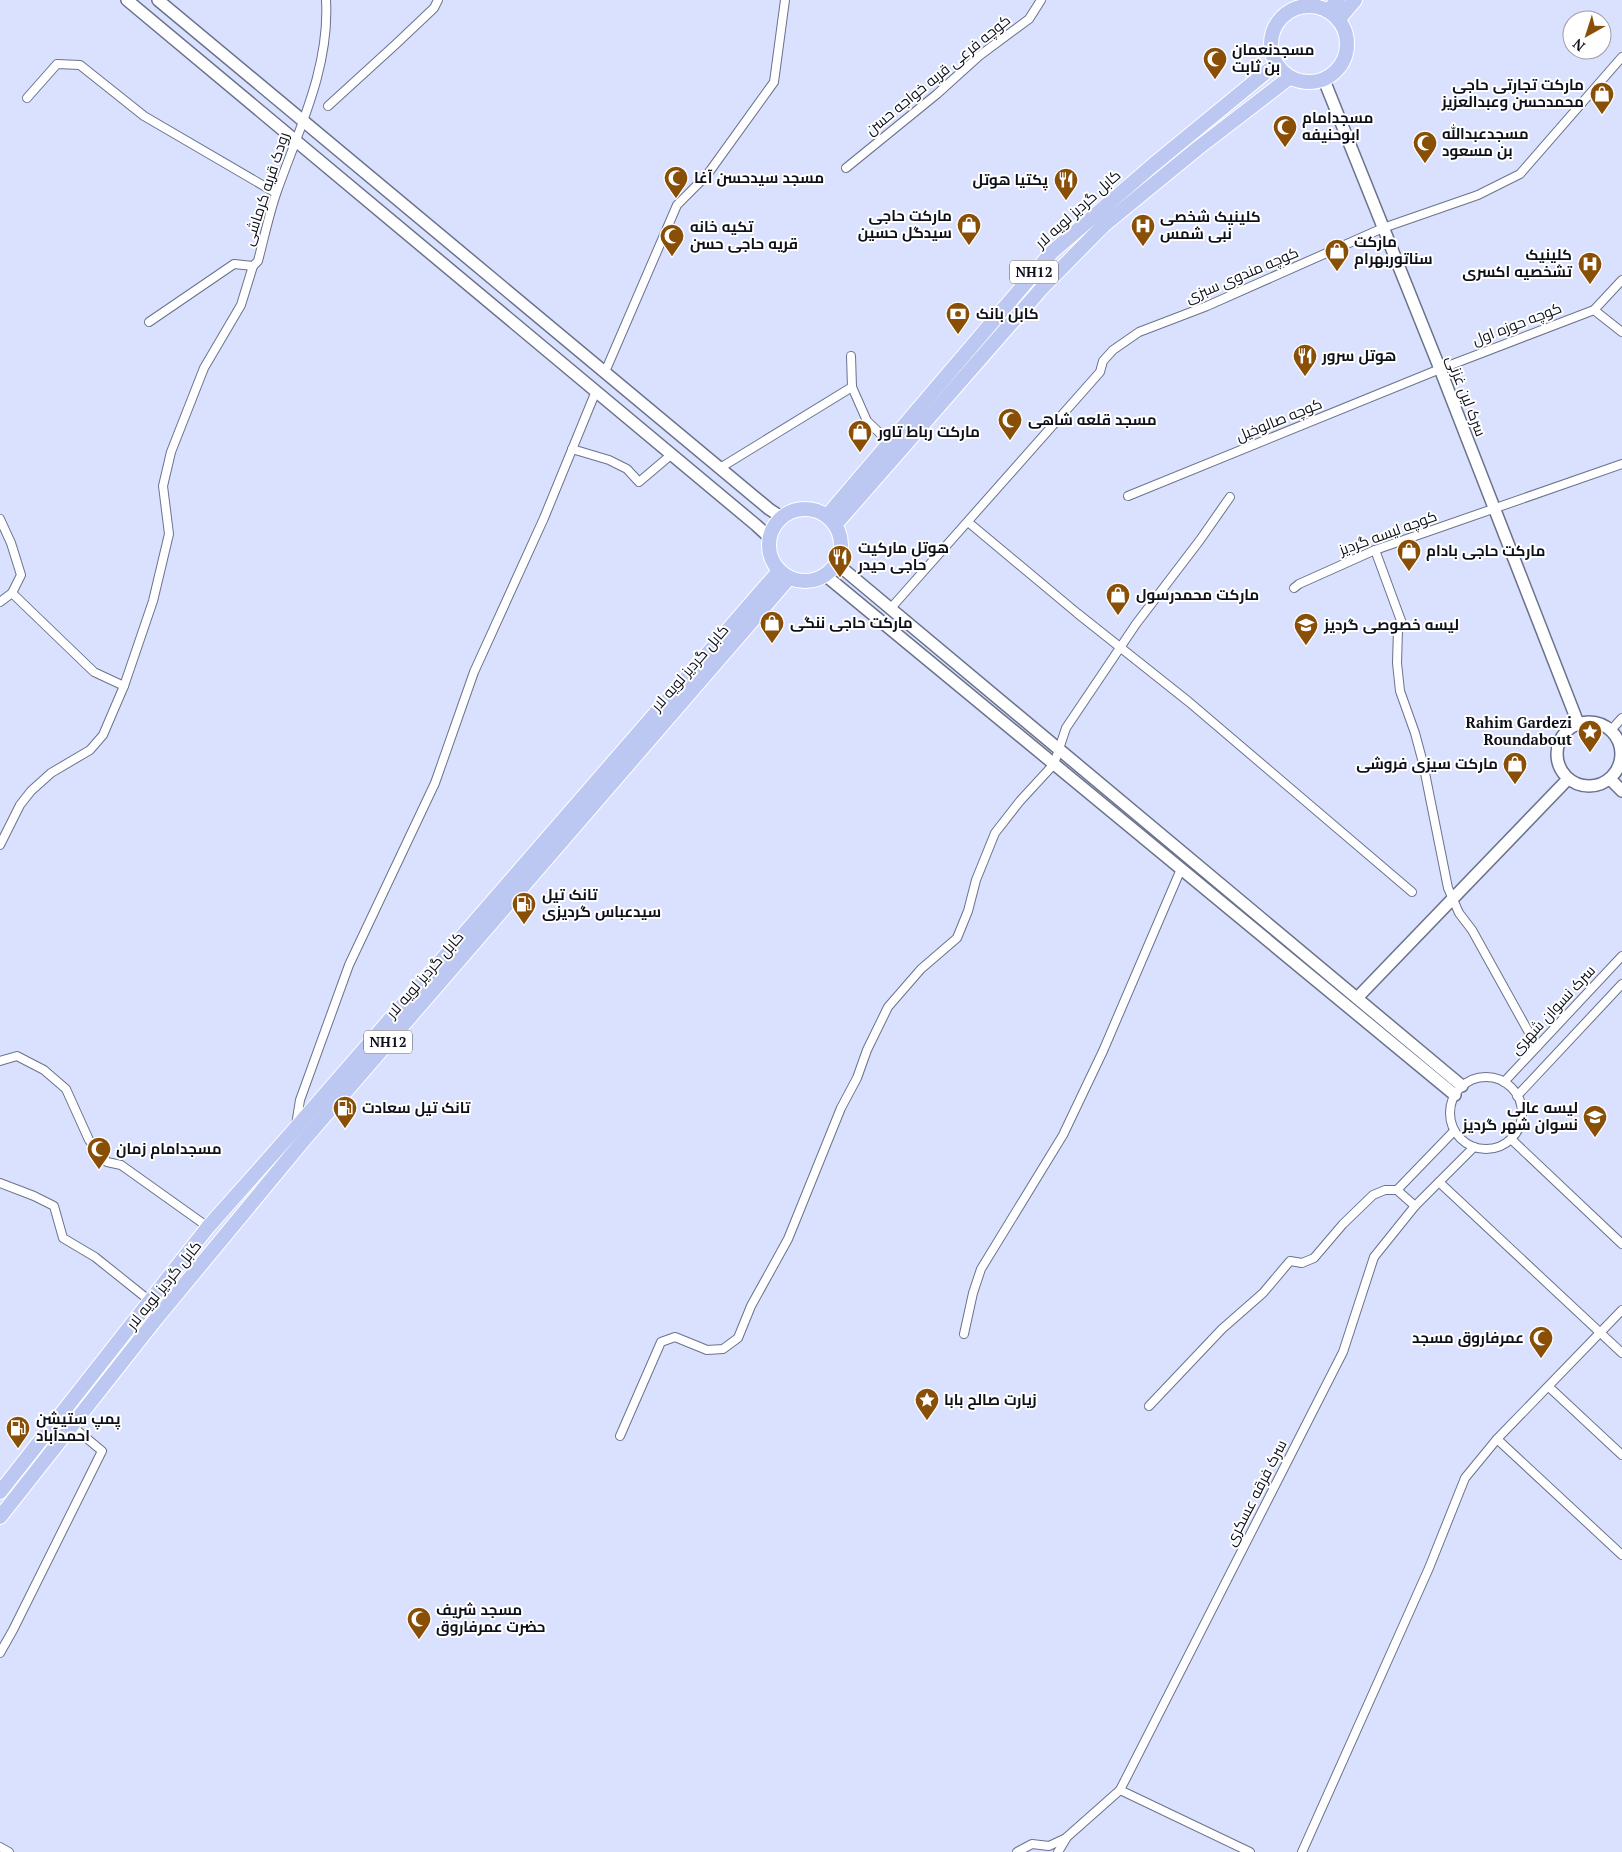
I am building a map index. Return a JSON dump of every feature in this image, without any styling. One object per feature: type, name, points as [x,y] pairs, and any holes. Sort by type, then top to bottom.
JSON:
[{"type":"highway","points":[[1333,15],[1338,0]]},
{"type":"highway","points":[[1333,15],[1355,0]]},
{"type":"highway","points":[[1291,5],[1310,6],[1333,15],[1346,36],[1346,54],[1342,65],[1334,74],[1324,80],[1312,83],[1300,82],[1289,78],[1276,64],[1270,48],[1271,36],[1275,25],[1291,5]]},
{"type":"highway","name":"کابل گردیز لویه لار","points":[[831,520],[890,442],[1052,252],[1153,165],[1276,64]]},
{"type":"highway","name":"کابل گردیز لویه لار","points":[[831,520],[1042,288],[1097,232],[1198,148],[1289,78]]},
{"type":"highway","points":[[804,508],[816,510],[831,520],[840,536],[841,547],[832,569],[825,575],[812,581],[800,582],[784,575],[772,561],[769,552],[769,537],[773,526],[781,517],[792,511],[804,508]]},
{"type":"highway","name":"کابل گردیز لویه لار","points":[[0,1492],[208,1227],[784,575]]},
{"type":"highway","name":"کابل گردیز لویه لار","points":[[0,1517],[156,1320],[303,1140],[784,575]]},
{"type":"street","points":[[127,0],[769,537]]},
{"type":"street","points":[[158,0],[781,517]]},
{"type":"street","name":"رودک قریه کرماشی","points":[[149,322],[234,264],[253,266],[258,261],[276,193],[310,106],[325,40],[326,0]]},
{"type":"street","points":[[328,106],[434,8],[438,0]]},
{"type":"street","points":[[604,372],[677,206],[707,175],[774,82],[784,0]]},
{"type":"street","name":"کوچه فرعی قریه خواجه حسن","points":[[846,168],[937,94],[979,56],[1029,19],[1041,0]]},
{"type":"street","name":"کوچه مندوی سبزی","points":[[968,522],[1100,372],[1103,361],[1114,350],[1139,332],[1207,306],[1383,228],[1478,194],[1520,174],[1622,57]]},
{"type":"street","points":[[26,98],[57,64],[80,65],[144,116],[276,193]]},
{"type":"street","name":"سرک لین غزنی","points":[[1324,80],[1440,369],[1578,723]]},
{"type":"street","points":[[0,845],[20,805],[31,791],[51,773],[90,750],[103,735],[124,686],[153,601],[169,534],[163,486],[170,452],[204,368],[241,306],[253,266]]},
{"type":"street","points":[[1622,280],[1594,310],[1622,332]]},
{"type":"street","name":"کوچه حوزه اول","points":[[1440,369],[1594,310]]},
{"type":"street","points":[[851,356],[852,387],[867,422],[890,442]]},
{"type":"street","name":"کوچه صالوخیل","points":[[1128,496],[1440,369]]},
{"type":"street","points":[[720,468],[852,387]]},
{"type":"street","points":[[295,1129],[300,1100],[349,965],[435,784],[474,672],[544,518],[596,391]]},
{"type":"street","points":[[572,449],[609,460],[628,469],[639,482],[672,454]]},
{"type":"street","name":"کوچه لیسه گردیز","points":[[1294,588],[1298,584],[1374,550],[1494,510],[1622,464]]},
{"type":"street","points":[[620,1436],[661,1342],[675,1337],[708,1350],[724,1349],[738,1338],[752,1306],[788,1239],[841,1108],[857,1078],[867,1050],[888,1007],[921,969],[957,938],[994,833],[1054,764],[1066,728],[1120,647],[1230,497]]},
{"type":"street","points":[[0,519],[11,543],[21,576],[12,593],[0,602]]},
{"type":"street","points":[[891,608],[968,522],[1189,702],[1412,892]]},
{"type":"street","points":[[1374,550],[1403,626],[1398,630],[1397,663],[1400,691],[1419,748],[1448,888],[1459,913],[1472,930],[1537,1047]]},
{"type":"street","points":[[836,563],[1357,998],[1458,1090]]},
{"type":"street","points":[[825,575],[1181,869],[1458,1090]]},
{"type":"street","points":[[12,593],[94,672],[124,686]]},
{"type":"street","points":[[1611,730],[1622,718]]},
{"type":"street","points":[[1589,721],[1601,723],[1611,730],[1618,739],[1622,749],[1619,766],[1610,780],[1600,785],[1589,786],[1578,784],[1568,778],[1561,770],[1557,759],[1557,748],[1561,738],[1568,729],[1578,723],[1589,721]]},
{"type":"street","points":[[1357,998],[1568,778]]},
{"type":"street","points":[[1610,780],[1622,791]]},
{"type":"street","points":[[964,1334],[973,1293],[981,1269],[1064,1135],[1103,1051],[1181,869]]},
{"type":"street","name":"سرک نسوان شهری","points":[[1504,1082],[1622,956]]},
{"type":"street","points":[[1518,1096],[1622,984]]},
{"type":"street","points":[[0,1061],[18,1056],[44,1070],[66,1089],[89,1140],[107,1162],[121,1165],[208,1227]]},
{"type":"street","points":[[1482,1078],[1493,1078],[1504,1082],[1518,1096],[1521,1106],[1522,1116],[1519,1126],[1511,1139],[1492,1149],[1474,1147],[1459,1138],[1454,1131],[1450,1112],[1458,1090],[1471,1080],[1482,1078]]},
{"type":"street","points":[[1397,1190],[1454,1131]]},
{"type":"street","points":[[1511,1139],[1622,1244]]},
{"type":"street","name":"سرک فرقه عسکری","points":[[1058,1852],[1067,1837],[1120,1790],[1343,1352],[1374,1257],[1415,1206],[1474,1147]]},
{"type":"street","points":[[1439,1182],[1622,1353]]},
{"type":"street","points":[[0,1183],[54,1206],[63,1238],[95,1257],[150,1301]]},
{"type":"street","points":[[1149,1406],[1222,1330],[1263,1293],[1290,1262],[1302,1263],[1314,1258],[1343,1224],[1373,1195],[1385,1190],[1397,1190],[1415,1206]]},
{"type":"street","points":[[1302,1852],[1429,1568],[1466,1478],[1497,1439],[1622,1310]]},
{"type":"street","points":[[1548,1387],[1622,1455]]},
{"type":"street","points":[[0,1653],[14,1630],[102,1451],[72,1426]]},
{"type":"street","points":[[1497,1439],[1622,1555]]},
{"type":"street","points":[[1120,1790],[1250,1852]]},
{"type":"street","points":[[1016,1852],[1032,1844],[1050,1846],[1067,1837]]},
{"type":"street","points":[[0,1847],[9,1852]]},
{"type":"place","name":"مسجدنعمان بن ثابت","points":[[1215,80]]},
{"type":"place","name":"مارکت تجارتی حاجی محمدحسن وعبدالعزیز","points":[[1602,115]]},
{"type":"place","name":"مسجدامام ابوحنیفه","points":[[1285,148]]},
{"type":"place","name":"مسجدعبدالله بن مسعود","points":[[1425,164]]},
{"type":"place","name":"مسجد سیدحسن آغا","points":[[676,199]]},
{"type":"place","name":"پکتیا هوتل","points":[[1066,201]]},
{"type":"place","name":"مارکت حاجی سیدگل حسین","points":[[969,246]]},
{"type":"place","name":"کلینیک شخصی نبی شمس","points":[[1143,247]]},
{"type":"place","name":"تکیه خانه قریه حاجی حسن","points":[[672,257]]},
{"type":"place","name":"مارکت سناتوربهرام","points":[[1337,272]]},
{"type":"place","name":"کلینیک تشخصیه اکسری","points":[[1590,285]]},
{"type":"place","name":"کابل بانک","points":[[958,335]]},
{"type":"place","name":"هوتل سرور","points":[[1305,377]]},
{"type":"place","name":"مسجد قلعه شاهی","points":[[1010,441]]},
{"type":"place","name":"مارکت رباط تاور","points":[[860,453]]},
{"type":"place","name":"مارکت حاجی بادام","points":[[1409,572]]},
{"type":"place","name":"هوتل مارکیت حاجی حیدر","points":[[840,578]]},
{"type":"place","name":"مارکت محمدرسول","points":[[1118,616]]},
{"type":"place","name":"مارکت حاجی ننگی","points":[[772,644]]},
{"type":"place","name":"لیسه خصوصی گردیز","points":[[1306,646]]},
{"type":"place","name":"Rahim Gardezi Roundabout","points":[[1590,753]]},
{"type":"place","name":"مارکت سیزی فروشی","points":[[1515,785]]},
{"type":"place","name":"تانک تیل سیدعباس گردیزی","points":[[524,925]]},
{"type":"place","name":"تانک تیل سعادت","points":[[345,1129]]},
{"type":"place","name":"لیسه عالی نسوان شهر گردیز","points":[[1595,1138]]},
{"type":"place","name":"مسجدامام زمان","points":[[99,1170]]},
{"type":"place","name":"عمرفاروق مسجد","points":[[1541,1359]]},
{"type":"place","name":"زیارت صالح بابا","points":[[927,1421]]},
{"type":"place","name":"پمپ ستیشن احمدآباد","points":[[18,1449]]},
{"type":"place","name":"مسجد شریف حضرت عمرفاروق","points":[[419,1640]]}]
